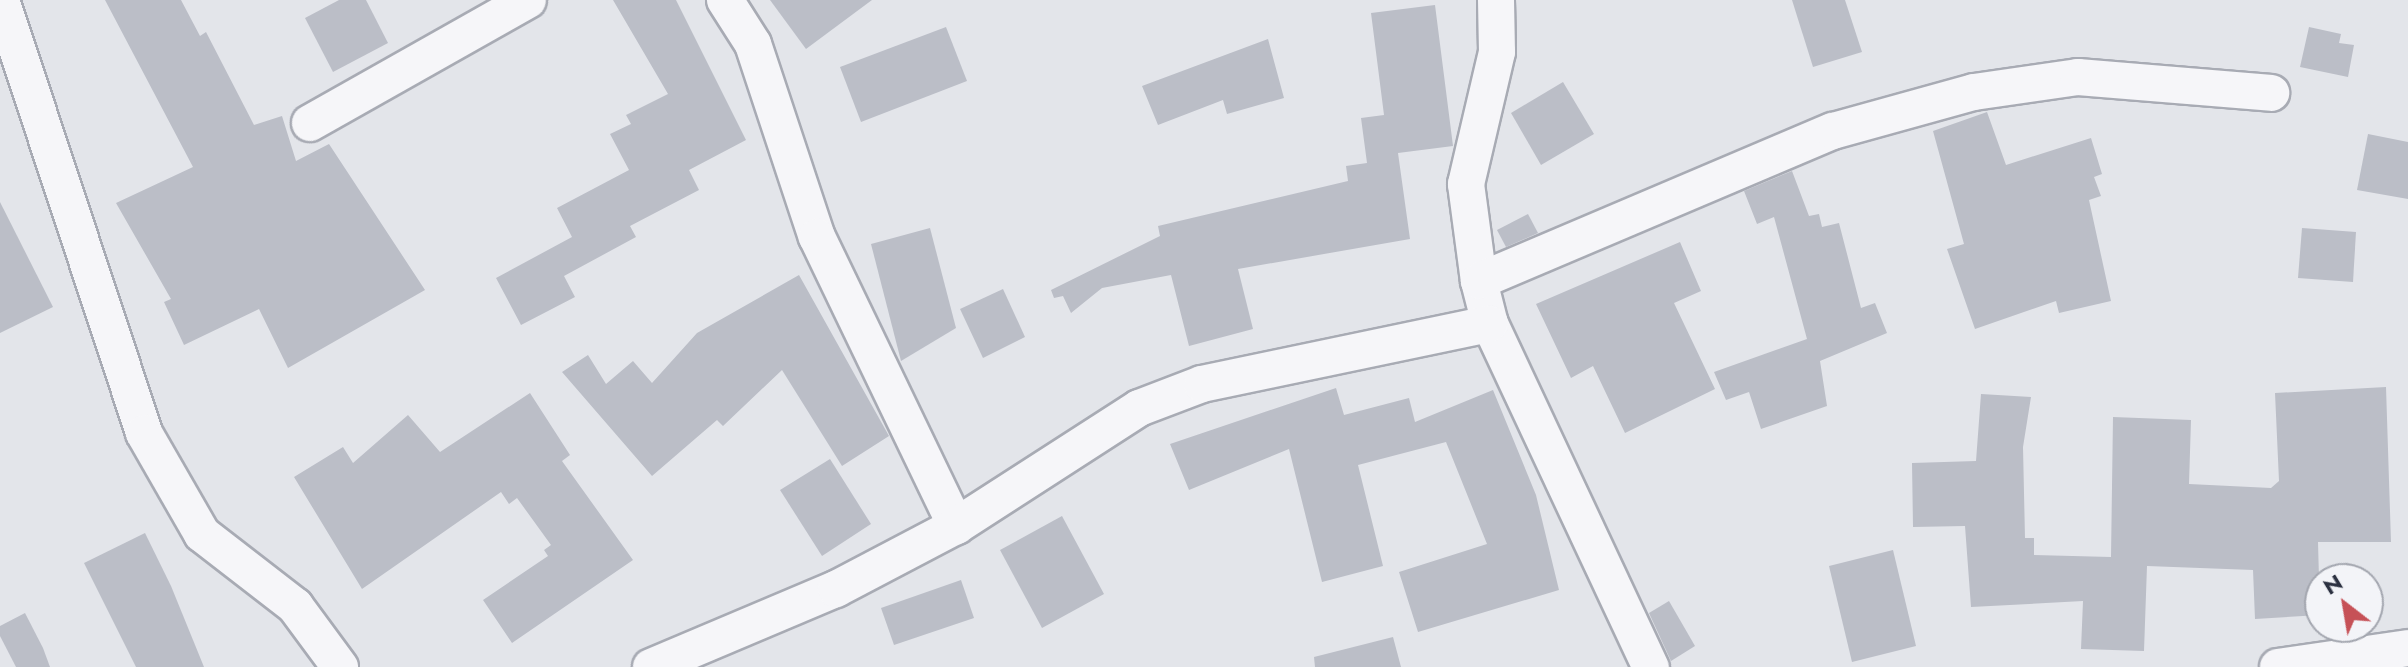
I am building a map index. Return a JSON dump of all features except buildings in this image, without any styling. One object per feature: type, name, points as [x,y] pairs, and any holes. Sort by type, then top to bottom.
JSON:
[{"type":"street","points":[[1,0],[144,433],[202,534],[295,606],[340,667]]},
{"type":"street","points":[[310,123],[528,0]]},
{"type":"street","points":[[725,0],[753,44],[817,237],[956,526]]},
{"type":"street","points":[[1496,0],[1497,52],[1466,184],[1479,281],[1490,324],[1651,667]]},
{"type":"street","points":[[1479,281],[1833,131],[1974,92],[2078,77],[2271,93]]},
{"type":"street","points":[[651,667],[793,609],[956,526],[1100,430],[1202,384],[1490,324]]},
{"type":"street","points":[[2278,667],[2408,648]]}]
